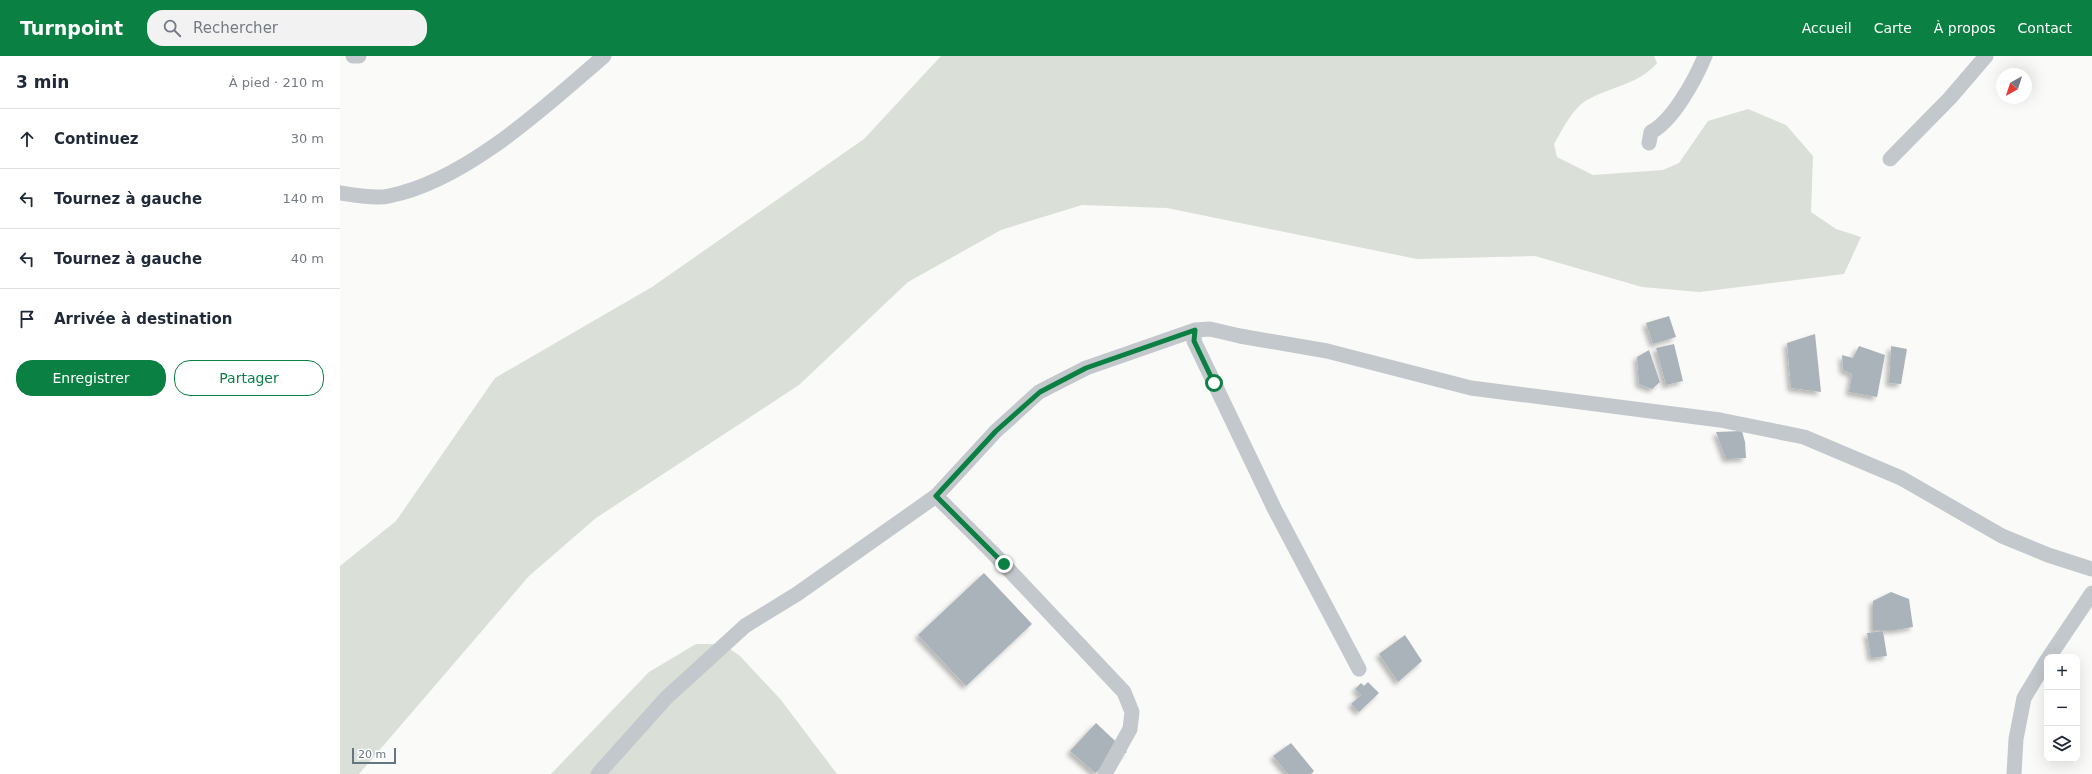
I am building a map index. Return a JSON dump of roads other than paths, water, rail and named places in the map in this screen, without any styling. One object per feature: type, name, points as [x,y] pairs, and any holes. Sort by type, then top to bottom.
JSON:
[{"type":"street","points":[[353,56],[359,56]]},
{"type":"street","points":[[340,193],[388,197],[433,182],[499,142],[564,91],[604,56]]},
{"type":"street","points":[[1649,143],[1651,132],[1659,128],[1673,110],[1698,73],[1705,56]]},
{"type":"street","points":[[1890,159],[1950,98],[1986,56]]},
{"type":"street","points":[[598,774],[666,698],[745,626],[797,594],[936,496],[996,431],[1040,392],[1086,368],[1195,330],[1210,329],[1240,336],[1327,351],[1471,388],[1720,420],[1804,437],[1901,478],[2002,536],[2048,556],[2092,569]]},
{"type":"street","points":[[1195,330],[1194,341],[1268,496],[1359,669]]},
{"type":"street","points":[[936,496],[994,553],[1124,692],[1132,712],[1130,729],[1104,774]]},
{"type":"street","points":[[2051,654],[2092,593]]},
{"type":"street","points":[[2014,774],[2016,739],[2024,698],[2044,665]]}]
